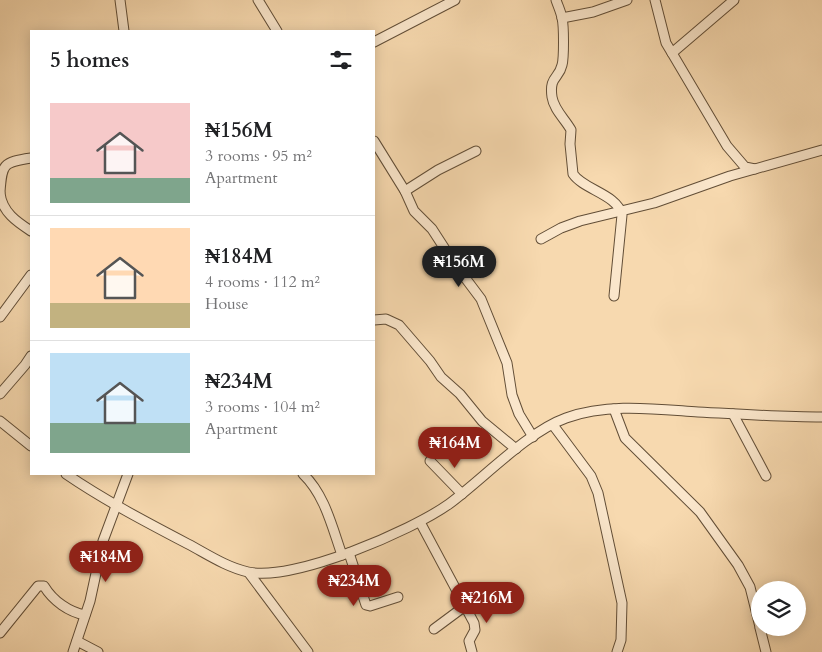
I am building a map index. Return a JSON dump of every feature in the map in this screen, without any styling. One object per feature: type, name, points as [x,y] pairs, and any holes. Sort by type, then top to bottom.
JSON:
[{"type":"street","points":[[120,0],[124,30]]},
{"type":"street","points":[[258,0],[276,30]]},
{"type":"street","points":[[375,41],[455,0]]},
{"type":"street","points":[[556,0],[562,18],[563,64],[562,68],[553,78],[552,98],[554,107],[571,130],[570,144],[573,174],[621,210],[622,223],[614,296]]},
{"type":"street","points":[[562,18],[593,12],[627,0]]},
{"type":"street","points":[[655,0],[666,43],[672,54],[727,146],[746,167],[754,169]]},
{"type":"street","points":[[672,54],[734,0]]},
{"type":"street","points":[[375,143],[405,191],[414,211],[432,230],[481,299],[507,363],[512,395],[519,414],[533,437]]},
{"type":"street","points":[[541,239],[561,228],[621,210],[675,197],[713,182],[822,150]]},
{"type":"street","points":[[405,191],[438,170],[476,151]]},
{"type":"street","points":[[30,158],[11,161],[5,164],[1,174],[0,196],[14,220],[30,229]]},
{"type":"street","points":[[0,317],[30,276]]},
{"type":"street","points":[[375,320],[386,319],[399,325],[441,377],[460,394],[482,421],[516,450]]},
{"type":"street","points":[[0,394],[26,366],[30,358]]},
{"type":"street","points":[[68,475],[223,563],[249,573],[260,574],[293,569],[345,554],[395,535],[420,522],[462,494],[533,437],[564,419],[578,415],[614,409],[638,408],[822,417]]},
{"type":"street","points":[[614,409],[625,438],[700,512],[738,565],[751,591]]},
{"type":"street","points":[[733,414],[766,476]]},
{"type":"street","points":[[0,421],[30,445]]},
{"type":"street","points":[[553,425],[591,476],[598,493],[622,603],[621,640],[617,652]]},
{"type":"street","points":[[430,461],[462,494]]},
{"type":"street","points":[[73,652],[85,615],[103,541],[128,475]]},
{"type":"street","points":[[304,475],[316,490],[322,502],[366,605],[370,606],[398,597]]},
{"type":"street","points":[[420,522],[475,627],[469,641],[472,652]]},
{"type":"street","points":[[249,573],[308,652]]},
{"type":"street","points":[[0,633],[38,586],[44,586],[52,597],[66,607],[85,615]]},
{"type":"street","points":[[434,629],[465,606]]},
{"type":"street","points":[[762,636],[766,652]]},
{"type":"street","points":[[77,641],[98,652]]}]
